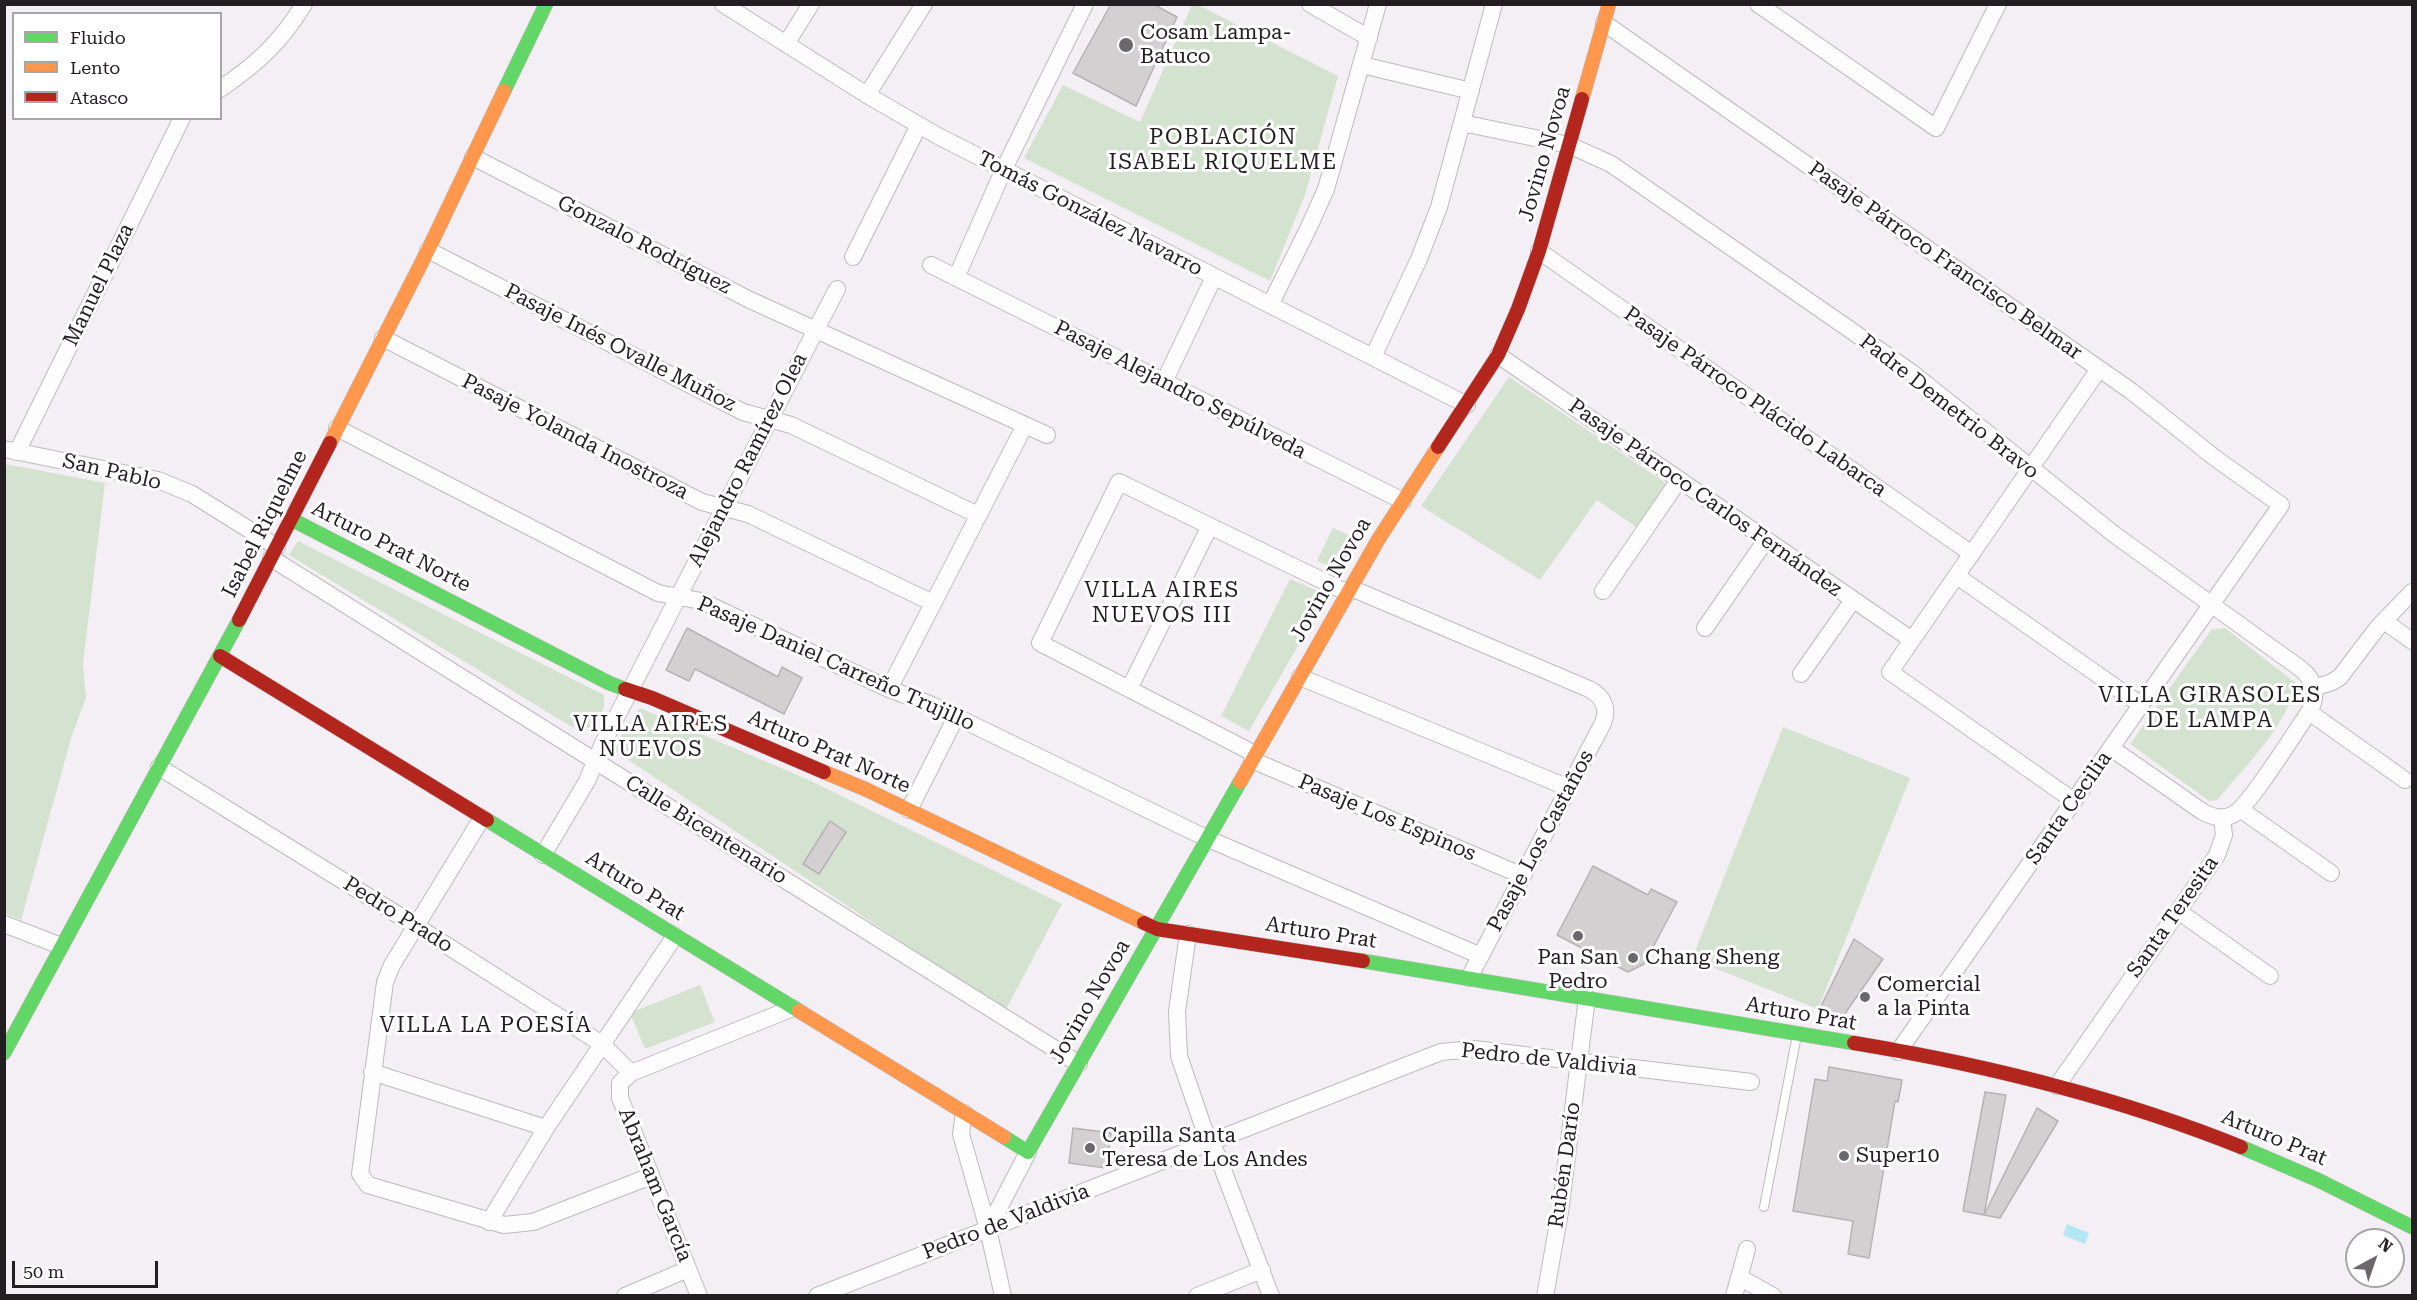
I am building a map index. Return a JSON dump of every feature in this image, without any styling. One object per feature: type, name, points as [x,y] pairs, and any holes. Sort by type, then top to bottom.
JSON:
[{"type":"street","points":[[222,88],[276,45],[304,4]]},
{"type":"street","name":"Isabel Riquelme","points":[[4,1053],[220,656],[274,552],[428,250],[546,4]]},
{"type":"street","name":"Tomás González Navarro","points":[[723,4],[867,95],[1003,171],[1467,405]]},
{"type":"street","points":[[786,44],[811,4]]},
{"type":"street","points":[[867,95],[924,4]]},
{"type":"street","points":[[956,278],[1003,171],[1085,4]]},
{"type":"street","points":[[1310,4],[1369,38]]},
{"type":"street","points":[[1270,305],[1326,189],[1378,4]]},
{"type":"street","points":[[1373,357],[1430,231],[1494,4]]},
{"type":"street","name":"Jovino Novoa","points":[[1028,1152],[1349,590],[1403,501],[1498,355],[1539,251],[1610,4]]},
{"type":"street","points":[[1758,4],[1936,128],[1998,4]]},
{"type":"street","name":"Pasaje Párroco Francisco Belmar","points":[[1604,23],[2099,369],[2281,505]]},
{"type":"street","points":[[1362,64],[1471,91]]},
{"type":"street","name":"Manuel Plaza","points":[[11,450],[181,120]]},
{"type":"street","name":"Padre Demetrio Bravo","points":[[1462,123],[1569,145],[1595,156],[1628,175],[1911,372],[2115,535],[2301,669],[2307,674],[2314,688]]},
{"type":"street","points":[[853,257],[919,125]]},
{"type":"street","name":"Gonzalo Rodríguez","points":[[473,157],[750,300],[1047,435]]},
{"type":"street","name":"Pasaje Inés Ovalle Muñoz","points":[[428,250],[743,412],[791,425],[978,515]]},
{"type":"street","name":"Pasaje Párroco Plácido Labarca","points":[[1539,251],[1972,554]]},
{"type":"street","name":"Pasaje Alejandro Sepúlveda","points":[[931,266],[1403,501]]},
{"type":"street","points":[[1164,382],[1214,277]]},
{"type":"street","name":"Alejandro Ramírez Olea","points":[[543,855],[587,781],[630,690],[837,289]]},
{"type":"street","name":"Pasaje Yolanda Inostroza","points":[[383,338],[702,502],[748,514],[933,603]]},
{"type":"street","name":"Pasaje Párroco Carlos Fernández","points":[[1498,355],[1912,640]]},
{"type":"street","points":[[2074,801],[1890,672],[2099,369]]},
{"type":"street","points":[[889,689],[1025,425]]},
{"type":"street","name":"Pasaje Daniel Carreño Trujillo","points":[[337,428],[658,593],[701,601],[889,689],[932,705],[1206,838],[1481,956]]},
{"type":"street","name":"San Pablo","points":[[11,450],[144,477],[172,485],[192,494],[274,552]]},
{"type":"street","points":[[1603,591],[1679,480]]},
{"type":"street","name":"Pasaje Los Espinos","points":[[1210,526],[1119,482],[1040,643],[1254,757],[1523,876]]},
{"type":"street","name":"Santa Cecilia","points":[[1898,1052],[2281,505]]},
{"type":"street","name":"Arturo Prat Norte","points":[[291,519],[609,683],[815,767],[909,810],[1119,913],[1157,929]]},
{"type":"street","points":[[1129,689],[1210,526],[1349,590]]},
{"type":"street","points":[[1705,628],[1766,540]]},
{"type":"street","name":"Calle Bicentenario","points":[[274,552],[595,761],[1079,1064]]},
{"type":"street","points":[[1957,576],[2141,705]]},
{"type":"street","name":"Pasaje Los Castaños","points":[[1349,590],[1589,689],[1600,696],[1604,702],[1606,716],[1603,723],[1469,978]]},
{"type":"street","points":[[2111,747],[2203,812],[2222,818],[2235,814],[2241,809],[2309,712],[2315,696],[2314,688],[2340,677],[2384,621],[2412,592]]},
{"type":"street","points":[[1801,674],[1853,600]]},
{"type":"street","points":[[2384,621],[2412,641]]},
{"type":"street","name":"Arturo Prat","points":[[220,656],[1028,1152]]},
{"type":"street","points":[[1300,677],[1569,788]]},
{"type":"street","points":[[2309,712],[2405,780]]},
{"type":"street","points":[[909,810],[956,717]]},
{"type":"street","name":"Pedro Prado","points":[[159,767],[602,1044],[631,1072]]},
{"type":"street","points":[[2241,809],[2331,873]]},
{"type":"street","points":[[483,818],[392,965],[385,982],[359,1167],[363,1180],[375,1187],[489,1222],[513,1226],[533,1222],[651,1176]]},
{"type":"street","name":"Santa Teresita","points":[[2057,1086],[2220,849],[2224,835],[2222,818]]},
{"type":"street","points":[[2178,911],[2270,976]]},
{"type":"street","points":[[4,924],[61,946]]},
{"type":"street","name":"Arturo Prat","points":[[1157,929],[1469,978],[1974,1066],[2057,1086],[2152,1113],[2248,1148],[2412,1227]]},
{"type":"street","points":[[1188,934],[1177,1011],[1177,1040],[1183,1070],[1271,1296]]},
{"type":"street","points":[[489,1222],[546,1128],[675,936]]},
{"type":"street","name":"Rubén Darío","points":[[1545,1296],[1560,1212],[1587,998]]},
{"type":"street","points":[[631,1072],[793,1008]]},
{"type":"street","name":"Pedro de Valdivia","points":[[817,1296],[1441,1052],[1474,1049],[1751,1082]]},
{"type":"street","points":[[372,1072],[546,1128]]},
{"type":"street","name":"Abraham García","points":[[631,1072],[620,1083],[620,1098],[699,1296]]},
{"type":"street","points":[[964,1113],[961,1134],[988,1229],[1003,1296]]},
{"type":"street","points":[[988,1229],[1028,1152]]},
{"type":"street","points":[[1734,1296],[1747,1249]]},
{"type":"street","points":[[625,1296],[688,1269]]},
{"type":"street","points":[[1197,1296],[1262,1270]]},
{"type":"street","points":[[1739,1277],[1773,1296]]},
{"type":"lane","points":[[1764,1207],[1797,1035]]},
{"type":"green space","points":[[1192,5],[1198,5],[1338,76],[1305,195],[1270,281],[1024,158],[1063,85],[1140,122]]},
{"type":"green space","points":[[1509,377],[1667,484],[1636,527],[1597,500],[1540,580],[1421,506]]},
{"type":"green space","points":[[5,464],[105,483],[83,664],[86,697],[71,738],[21,920],[4,913]]},
{"type":"green space","points":[[1333,528],[1357,539],[1342,572],[1317,561]]},
{"type":"green space","points":[[298,541],[604,695],[604,708],[591,728],[572,727],[289,555]]},
{"type":"green space","points":[[1290,579],[1327,595],[1249,731],[1221,716]]},
{"type":"green space","points":[[2225,628],[2297,684],[2284,715],[2274,731],[2217,800],[2209,801],[2130,744],[2211,630]]},
{"type":"green space","points":[[640,708],[809,780],[1062,904],[1005,1011],[615,751],[620,737]]},
{"type":"green space","points":[[1783,727],[1910,778],[1818,1009],[1692,959]]},
{"type":"green space","points":[[700,985],[715,1022],[645,1049],[630,1013]]},
{"type":"water","points":[[2067,1224],[2089,1233],[2085,1244],[2063,1235]]},
{"type":"building","name":"Cosam Lampa- Batuco","points":[[1111,4],[1153,4],[1177,17],[1136,106],[1073,73]]},
{"type":"building","points":[[687,628],[778,677],[782,667],[802,678],[784,714],[695,669],[689,681],[666,670]]},
{"type":"building","points":[[830,821],[846,832],[819,874],[803,864]]},
{"type":"building","points":[[1593,866],[1648,895],[1651,889],[1677,902],[1644,964],[1628,972],[1557,935]]},
{"type":"building","points":[[1854,939],[1883,959],[1844,1015],[1819,1010]]},
{"type":"building","name":"Super10","points":[[1829,1067],[1902,1080],[1898,1102],[1895,1101],[1869,1258],[1848,1254],[1853,1221],[1793,1211],[1815,1079],[1827,1081]]},
{"type":"building","points":[[1985,1092],[2006,1095],[1984,1215],[1963,1211]]},
{"type":"building","points":[[2037,1108],[2058,1121],[2000,1218],[1984,1215]]},
{"type":"building","name":"Capilla Santa Teresa de Los Andes","points":[[1073,1128],[1111,1133],[1106,1168],[1069,1163]]},
{"type":"traffic: fast","points":[[504,91],[546,4]]},
{"type":"traffic: fast","points":[[291,519],[609,683],[625,689]]},
{"type":"traffic: fast","points":[[4,1053],[239,620]]},
{"type":"traffic: fast","points":[[1004,1137],[1028,1152],[1240,782]]},
{"type":"traffic: fast","points":[[487,820],[799,1011]]},
{"type":"traffic: fast","points":[[1363,961],[1854,1043]]},
{"type":"traffic: fast","points":[[2241,1147],[2318,1180],[2412,1227]]},
{"type":"traffic: slow","points":[[1582,99],[1609,4]]},
{"type":"traffic: slow","points":[[330,443],[428,250],[504,91]]},
{"type":"traffic: slow","points":[[1240,782],[1378,540],[1438,447]]},
{"type":"traffic: slow","points":[[824,772],[865,789],[1144,923]]},
{"type":"traffic: slow","points":[[799,1011],[1004,1137]]},
{"type":"traffic: jam","points":[[1438,447],[1498,355],[1518,309],[1539,251],[1582,99]]},
{"type":"traffic: jam","points":[[239,620],[330,443]]},
{"type":"traffic: jam","points":[[220,656],[487,820]]},
{"type":"traffic: jam","points":[[625,689],[652,698],[824,772]]},
{"type":"traffic: jam","points":[[1144,923],[1157,929],[1363,961]]},
{"type":"traffic: jam","points":[[1854,1043],[2002,1072],[2051,1085],[2147,1113],[2241,1147]]},
{"type":"place","name":"Cosam Lampa- Batuco","points":[[1126,45]]},
{"type":"place","name":"Pan San Pedro","points":[[1578,936]]},
{"type":"place","name":"Chang Sheng","points":[[1633,958]]},
{"type":"place","name":"Comercial a la Pinta","points":[[1865,997]]},
{"type":"place","name":"Capilla Santa Teresa de Los Andes","points":[[1090,1148]]},
{"type":"place","name":"Super10","points":[[1844,1156]]},
{"type":"district","name":"POBLACIÓN ISABEL RIQUELME","points":[[1223,150]]},
{"type":"district","name":"VILLA AIRES NUEVOS III","points":[[1162,604]]},
{"type":"district","name":"VILLA GIRASOLES DE LAMPA","points":[[2210,708]]},
{"type":"district","name":"VILLA AIRES NUEVOS","points":[[651,738]]},
{"type":"district","name":"VILLA LA POESÍA","points":[[486,1026]]}]
